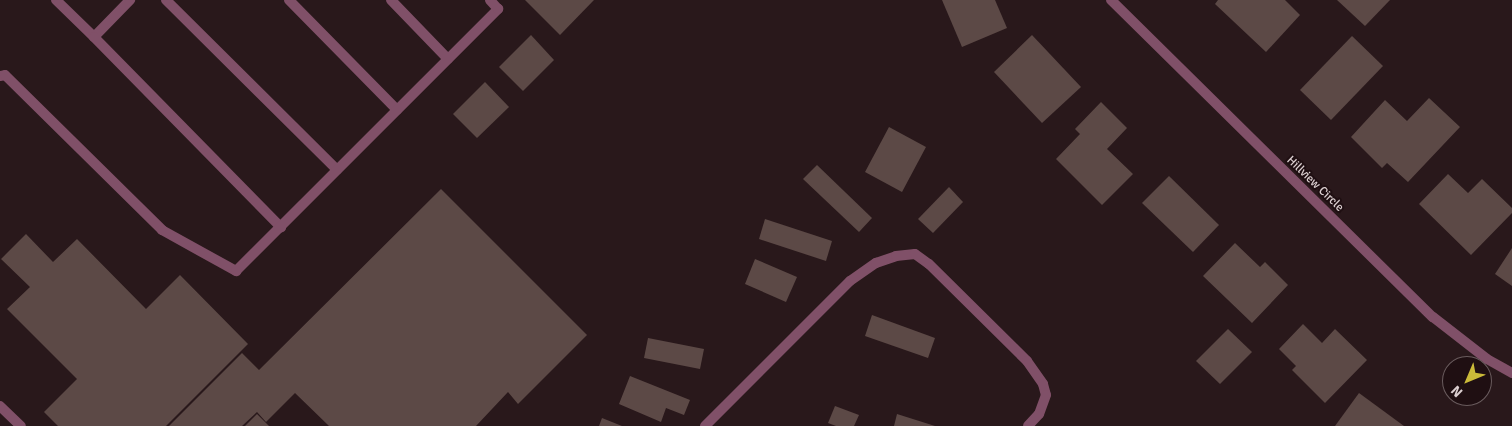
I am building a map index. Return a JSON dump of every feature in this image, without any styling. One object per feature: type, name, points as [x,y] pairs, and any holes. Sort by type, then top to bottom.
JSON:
[{"type":"street","points":[[56,0],[281,227]]},
{"type":"street","points":[[94,37],[130,0]]},
{"type":"street","points":[[166,0],[337,170]]},
{"type":"street","points":[[289,0],[397,110]]},
{"type":"street","points":[[391,0],[448,59]]},
{"type":"street","points":[[0,76],[6,75],[162,230],[236,271],[498,9],[490,0]]},
{"type":"street","name":"Hillview Circle","points":[[1112,0],[1433,317],[1488,359],[1512,373]]},
{"type":"street","points":[[705,426],[850,281],[876,263],[896,256],[915,254],[930,264],[1027,361],[1043,384],[1046,395],[1039,414],[1028,426]]},
{"type":"street","points":[[0,406],[21,426]]},
{"type":"building","points":[[525,0],[594,0],[560,35]]},
{"type":"building","points":[[942,0],[995,0],[1007,28],[962,47]]},
{"type":"building","points":[[1218,0],[1285,0],[1300,15],[1266,52],[1215,4]]},
{"type":"building","points":[[1337,0],[1390,0],[1365,26]]},
{"type":"building","points":[[531,35],[554,60],[523,91],[499,67]]},
{"type":"building","points":[[1032,35],[1081,87],[1042,123],[994,72]]},
{"type":"building","points":[[1352,36],[1383,66],[1331,120],[1300,90]]},
{"type":"building","points":[[485,82],[509,107],[477,138],[453,114]]},
{"type":"building","points":[[1429,98],[1460,127],[1408,182],[1387,163],[1382,168],[1351,137],[1385,100],[1407,121]]},
{"type":"building","points":[[1101,102],[1127,128],[1107,149],[1133,174],[1102,205],[1056,159],[1080,134],[1075,129]]},
{"type":"building","points":[[889,127],[926,147],[902,192],[865,172]]},
{"type":"building","points":[[817,165],[872,218],[859,232],[803,179]]},
{"type":"building","points":[[1448,174],[1468,193],[1482,179],[1512,208],[1512,213],[1471,255],[1419,204]]},
{"type":"building","points":[[1169,176],[1219,225],[1193,252],[1142,203]]},
{"type":"building","points":[[949,187],[963,202],[933,233],[918,219]]},
{"type":"building","points":[[441,189],[587,335],[518,404],[508,392],[476,426],[329,426],[295,393],[266,422],[257,412],[242,426],[169,426],[242,353],[259,370]]},
{"type":"building","points":[[765,219],[832,241],[826,261],[759,239]]},
{"type":"building","points":[[26,234],[53,262],[77,239],[146,309],[180,275],[248,344],[166,426],[58,426],[44,412],[77,379],[7,309],[30,287],[1,259]]},
{"type":"building","points":[[1235,243],[1260,267],[1265,262],[1288,285],[1252,323],[1203,276]]},
{"type":"building","points":[[1512,248],[1512,286],[1495,274]]},
{"type":"building","points":[[755,259],[797,277],[786,302],[745,284]]},
{"type":"building","points":[[872,315],[935,338],[928,358],[865,336]]},
{"type":"building","points":[[1303,324],[1322,343],[1335,329],[1367,360],[1325,403],[1292,370],[1296,366],[1279,349]]},
{"type":"building","points":[[1228,329],[1252,352],[1220,384],[1196,361]]},
{"type":"building","points":[[648,338],[704,349],[700,369],[644,358]]},
{"type":"building","points":[[630,376],[690,400],[684,415],[666,408],[661,422],[619,404]]},
{"type":"building","points":[[1359,393],[1404,426],[1335,426]]},
{"type":"building","points":[[835,406],[859,415],[854,426],[836,426],[828,423]]},
{"type":"building","points":[[257,414],[269,426],[245,426]]},
{"type":"building","points":[[897,414],[935,426],[894,426]]},
{"type":"building","points":[[602,418],[622,426],[599,426]]}]
